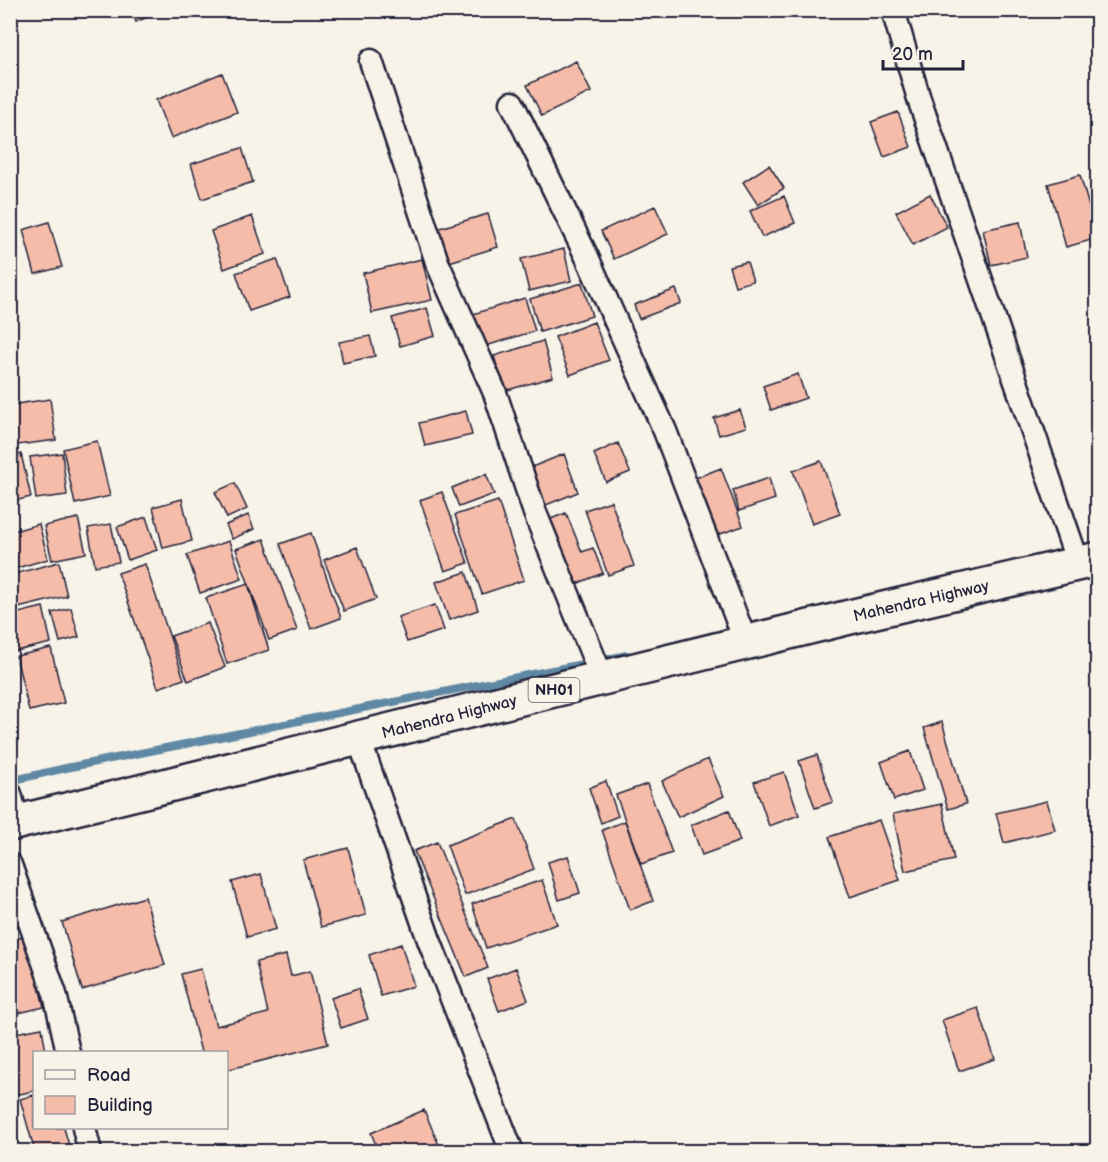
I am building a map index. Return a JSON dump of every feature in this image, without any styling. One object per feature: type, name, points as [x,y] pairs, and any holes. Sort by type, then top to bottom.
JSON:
[{"type":"highway","name":"Mahendra Highway","points":[[13,813],[359,739],[1088,561]]},
{"type":"street","points":[[893,10],[919,99],[1088,561]]},
{"type":"street","points":[[371,61],[437,262],[495,393],[535,513],[602,678]]},
{"type":"street","points":[[512,103],[588,257],[665,431],[746,643]]},
{"type":"street","points":[[359,739],[429,940],[512,1152]]},
{"type":"street","points":[[10,865],[55,994],[68,1051]]},
{"type":"street","points":[[84,1129],[90,1152]]},
{"type":"building","points":[[131,10],[163,10],[136,22]]},
{"type":"building","points":[[576,61],[591,92],[542,116],[527,85]]},
{"type":"building","points":[[222,73],[237,112],[171,138],[156,100]]},
{"type":"building","points":[[898,112],[911,147],[884,157],[871,122]]},
{"type":"building","points":[[242,148],[253,182],[202,199],[191,164]]},
{"type":"building","points":[[769,165],[784,188],[758,205],[743,182]]},
{"type":"building","points":[[1080,175],[1098,238],[1066,247],[1048,184]]},
{"type":"building","points":[[930,194],[947,227],[913,245],[896,212]]},
{"type":"building","points":[[784,196],[795,223],[762,237],[750,211]]},
{"type":"building","points":[[655,206],[668,234],[614,259],[601,231]]},
{"type":"building","points":[[488,214],[498,247],[446,263],[436,229]]},
{"type":"building","points":[[252,216],[265,254],[224,269],[211,231]]},
{"type":"building","points":[[49,222],[62,267],[35,274],[23,230]]},
{"type":"building","points":[[1020,222],[1027,257],[991,265],[983,230]]},
{"type":"building","points":[[564,249],[571,281],[529,291],[521,259]]},
{"type":"building","points":[[277,259],[290,297],[249,311],[236,273]]},
{"type":"building","points":[[422,259],[432,300],[372,313],[363,273]]},
{"type":"building","points":[[747,262],[753,281],[735,286],[729,266]]},
{"type":"building","points":[[582,283],[592,316],[540,332],[530,299]]},
{"type":"building","points":[[676,289],[681,303],[639,319],[634,305]]},
{"type":"building","points":[[525,298],[535,331],[482,347],[473,314]]},
{"type":"building","points":[[10,302],[15,325],[10,325]]},
{"type":"building","points":[[427,308],[435,336],[400,346],[392,318]]},
{"type":"building","points":[[594,322],[609,360],[570,375],[555,337]]},
{"type":"building","points":[[370,336],[375,356],[343,363],[339,342]]},
{"type":"building","points":[[543,341],[553,377],[504,391],[494,356]]},
{"type":"building","points":[[798,374],[806,398],[771,410],[763,386]]},
{"type":"building","points":[[50,399],[56,440],[10,446],[10,405]]},
{"type":"building","points":[[740,410],[746,427],[719,435],[714,418]]},
{"type":"building","points":[[466,411],[472,435],[425,446],[419,423]]},
{"type":"building","points":[[97,441],[110,496],[75,504],[63,449]]},
{"type":"building","points":[[618,443],[630,472],[606,482],[594,454]]},
{"type":"building","points":[[62,453],[67,495],[36,499],[30,457]]},
{"type":"building","points":[[21,454],[31,497],[10,502],[10,456]]},
{"type":"building","points":[[564,454],[578,492],[546,505],[532,467]]},
{"type":"building","points":[[821,461],[840,514],[812,524],[793,471]]},
{"type":"building","points":[[721,468],[743,526],[709,538],[688,481]]},
{"type":"building","points":[[486,474],[494,494],[459,507],[452,488]]},
{"type":"building","points":[[769,478],[775,499],[739,511],[733,490]]},
{"type":"building","points":[[235,483],[247,509],[227,518],[215,492]]},
{"type":"building","points":[[442,492],[468,563],[445,571],[420,500]]},
{"type":"building","points":[[182,499],[192,541],[163,548],[153,507]]},
{"type":"building","points":[[498,501],[524,580],[482,594],[455,515]]},
{"type":"building","points":[[611,501],[634,566],[608,575],[585,510]]},
{"type":"building","points":[[566,513],[582,552],[593,548],[603,573],[569,587],[543,522]]},
{"type":"building","points":[[248,515],[254,529],[232,539],[226,525]]},
{"type":"building","points":[[146,517],[157,550],[128,560],[117,527]]},
{"type":"building","points":[[78,518],[86,553],[52,560],[44,526]]},
{"type":"building","points":[[39,524],[48,559],[10,570],[10,532]]},
{"type":"building","points":[[111,524],[119,562],[95,566],[88,528]]},
{"type":"building","points":[[311,533],[341,618],[311,629],[280,544]]},
{"type":"building","points":[[264,539],[297,630],[269,640],[236,549]]},
{"type":"building","points":[[229,541],[242,579],[200,593],[187,555]]},
{"type":"building","points":[[357,547],[376,599],[344,611],[324,560]]},
{"type":"building","points":[[59,562],[67,596],[10,610],[10,575]]},
{"type":"building","points":[[145,564],[184,679],[158,688],[118,573]]},
{"type":"building","points":[[466,572],[478,610],[449,620],[436,582]]},
{"type":"building","points":[[248,584],[269,650],[227,664],[206,598]]},
{"type":"building","points":[[435,605],[444,630],[407,642],[398,617]]},
{"type":"building","points":[[43,607],[51,643],[16,651],[10,628],[10,615]]},
{"type":"building","points":[[71,608],[79,637],[60,642],[52,613]]},
{"type":"building","points":[[208,623],[225,667],[188,681],[171,636]]},
{"type":"building","points":[[51,648],[64,703],[29,711],[16,656]]},
{"type":"building","points":[[942,722],[966,804],[948,809],[924,728]]},
{"type":"building","points":[[910,751],[923,790],[894,800],[881,762]]},
{"type":"building","points":[[817,755],[833,802],[815,808],[799,761]]},
{"type":"building","points":[[708,759],[724,796],[678,817],[662,781]]},
{"type":"building","points":[[784,772],[799,815],[769,826],[754,782]]},
{"type":"building","points":[[606,781],[618,816],[601,823],[589,788]]},
{"type":"building","points":[[647,784],[672,853],[641,864],[616,795]]},
{"type":"building","points":[[1047,801],[1055,830],[1004,843],[996,813]]},
{"type":"building","points":[[942,804],[954,860],[905,871],[893,814]]},
{"type":"building","points":[[729,810],[740,841],[702,855],[691,825]]},
{"type":"building","points":[[516,819],[534,869],[465,895],[447,845]]},
{"type":"building","points":[[879,820],[900,880],[850,897],[829,837]]},
{"type":"building","points":[[625,821],[653,901],[630,910],[602,830]]},
{"type":"building","points":[[437,842],[488,968],[466,977],[414,851]]},
{"type":"building","points":[[348,848],[366,915],[321,927],[303,860]]},
{"type":"building","points":[[568,856],[580,893],[559,900],[548,862]]},
{"type":"building","points":[[261,874],[276,929],[247,937],[232,882]]},
{"type":"building","points":[[542,880],[557,924],[486,948],[472,904]]},
{"type":"building","points":[[145,897],[165,965],[82,990],[62,922]]},
{"type":"building","points":[[27,936],[44,1007],[10,1015],[10,940]]},
{"type":"building","points":[[401,944],[414,986],[381,996],[369,955]]},
{"type":"building","points":[[286,955],[291,976],[310,971],[328,1044],[228,1069],[228,1051],[201,1051],[181,974],[201,969],[216,1026],[268,1013],[256,962]]},
{"type":"building","points":[[516,968],[528,1000],[499,1011],[487,979]]},
{"type":"building","points":[[358,989],[368,1019],[341,1028],[331,998]]},
{"type":"building","points":[[978,1008],[995,1059],[959,1071],[942,1020]]},
{"type":"building","points":[[42,1028],[46,1051],[33,1051],[33,1091],[10,1096],[10,1034]]},
{"type":"building","points":[[33,1095],[33,1129],[64,1129],[71,1152],[35,1152],[20,1099]]},
{"type":"building","points":[[424,1110],[442,1152],[379,1152],[371,1133]]},
{"type":"waterway","points":[[10,781],[627,655]]}]
